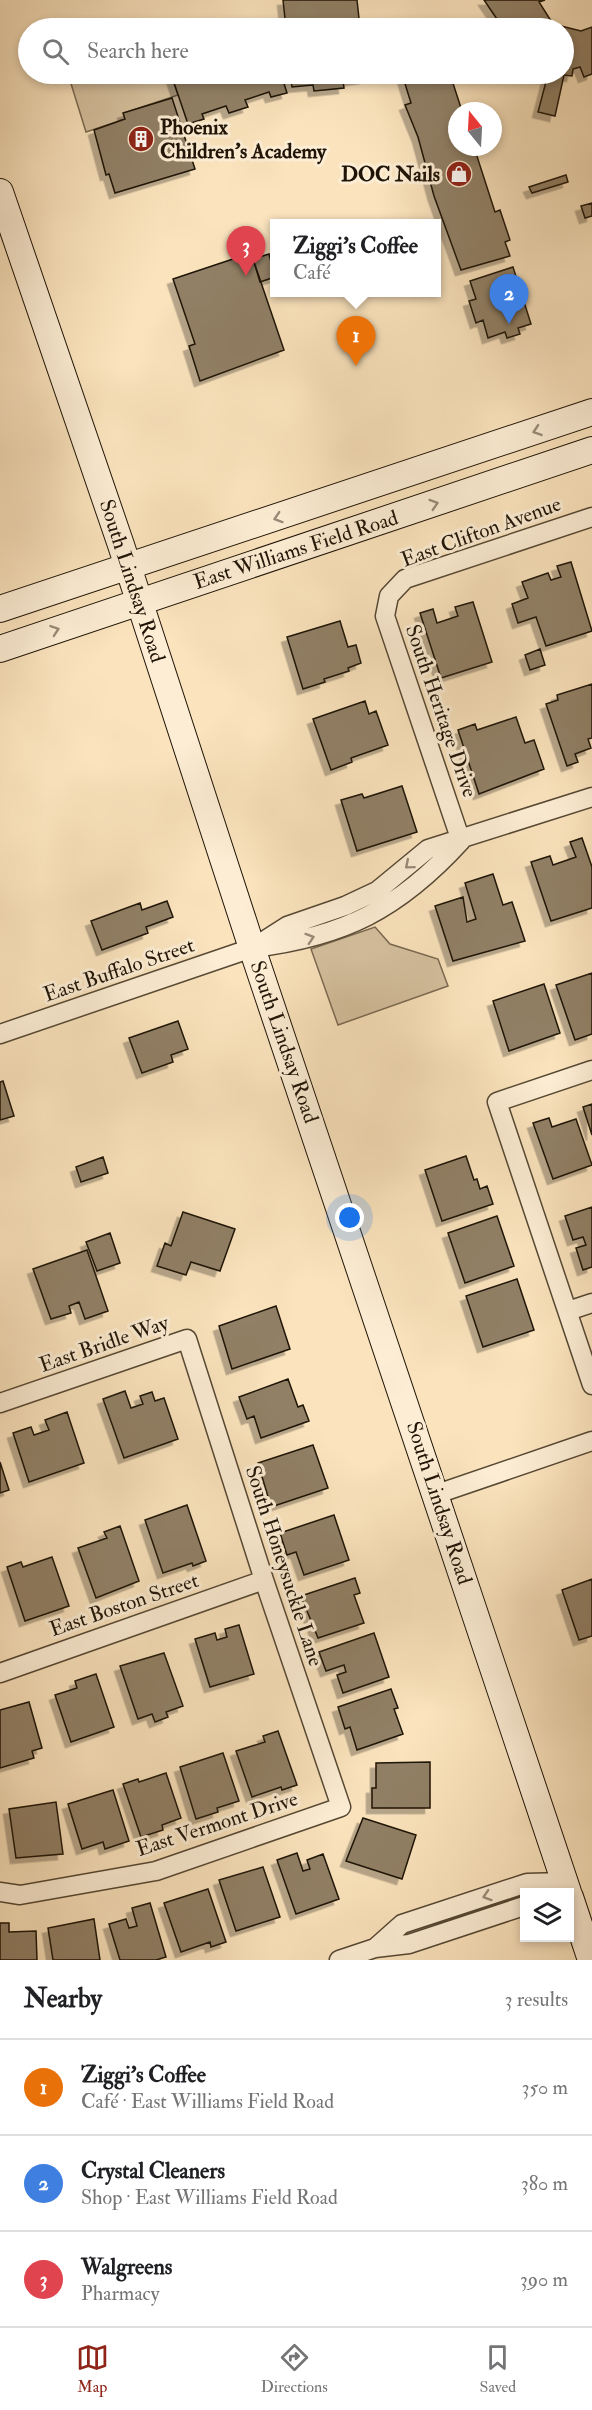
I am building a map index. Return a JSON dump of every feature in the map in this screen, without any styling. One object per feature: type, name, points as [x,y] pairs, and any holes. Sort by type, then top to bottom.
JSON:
[{"type":"main road","name":"South Lindsay Road","points":[[0,192],[128,567],[252,948],[437,1494],[562,1888]]},
{"type":"main road","name":"East Williams Field Road","points":[[0,609],[592,412]]},
{"type":"main road","name":"East Williams Field Road","points":[[0,650],[592,450]]},
{"type":"main road","name":"South Lindsay Road","points":[[574,1918],[591,1960]]},
{"type":"street","name":"East Clifton Avenue","points":[[389,596],[405,579],[592,517]]},
{"type":"street","name":"South Heritage Drive","points":[[389,596],[386,616],[461,841]]},
{"type":"street","name":"East Buffalo Street","points":[[0,1034],[252,948],[287,926],[345,906],[376,891],[428,849],[461,841],[592,796]]},
{"type":"street","points":[[592,1070],[497,1102],[592,1385]]},
{"type":"street","points":[[568,1311],[592,1303]]},
{"type":"street","name":"East Bridle Way","points":[[0,1403],[188,1339]]},
{"type":"street","name":"South Honeysuckle Lane","points":[[188,1339],[264,1580],[341,1807]]},
{"type":"street","points":[[437,1494],[592,1440]]},
{"type":"street","name":"East Boston Street","points":[[0,1673],[264,1580]]},
{"type":"street","name":"East Vermont Drive","points":[[0,1892],[20,1895],[156,1871],[341,1807]]},
{"type":"street","points":[[375,1948],[402,1924],[527,1882],[551,1888]]},
{"type":"street","points":[[339,1960],[375,1948],[409,1944],[520,1908]]},
{"type":"shaded area","points":[[71,84],[174,84],[178,95],[124,113],[125,119],[86,132]]},
{"type":"shaded area","points":[[375,927],[390,944],[438,959],[448,986],[338,1025],[311,949]]},
{"type":"building","points":[[283,0],[357,0],[359,18],[285,18]]},
{"type":"building","points":[[484,0],[545,0],[539,2],[549,18],[496,18]]},
{"type":"building","points":[[592,27],[592,74],[584,77],[580,67],[574,69],[574,29],[581,31]]},
{"type":"building","points":[[174,84],[284,84],[287,93],[271,97],[269,92],[245,100],[248,107],[229,113],[226,106],[202,114],[204,119],[188,124]]},
{"type":"building","points":[[292,84],[343,84],[344,88],[314,91],[313,85],[292,87]]},
{"type":"building","points":[[405,84],[453,84],[459,102],[448,102],[448,156],[477,156],[495,212],[500,210],[510,240],[505,242],[510,256],[461,270],[434,196],[418,137],[405,105],[411,103]]},
{"type":"building","points":[[545,84],[562,84],[555,116],[538,112]]},
{"type":"building","name":"Phoenix Children's Academy","points":[[172,98],[195,169],[115,193],[109,174],[106,175],[94,130],[125,119],[123,113]]},
{"type":"building","points":[[566,175],[568,182],[532,193],[529,187]]},
{"type":"building","points":[[592,203],[592,216],[585,218],[581,206]]},
{"type":"building","points":[[251,253],[284,350],[200,381],[189,346],[195,344],[173,279]]},
{"type":"building","points":[[269,254],[270,279],[260,282],[253,259]]},
{"type":"building","points":[[513,267],[531,324],[518,328],[520,334],[507,338],[505,332],[488,338],[483,320],[476,323],[469,301],[476,299],[470,281]]},
{"type":"building","points":[[571,562],[592,631],[546,646],[536,617],[518,623],[512,604],[528,598],[522,582],[548,573],[551,580],[561,577],[557,566]]},
{"type":"building","points":[[473,602],[492,662],[441,678],[420,613],[433,609],[437,623],[458,616],[455,607]]},
{"type":"building","points":[[340,621],[348,647],[356,645],[361,663],[348,668],[349,671],[324,679],[325,682],[303,689],[287,637]]},
{"type":"building","points":[[540,649],[545,665],[530,670],[525,655]]},
{"type":"building","points":[[592,684],[592,738],[588,739],[591,748],[575,754],[578,762],[567,766],[546,704],[558,700],[557,695]]},
{"type":"building","points":[[365,701],[369,714],[376,711],[388,745],[351,758],[352,762],[331,770],[313,719]]},
{"type":"building","points":[[516,717],[525,743],[534,740],[544,769],[479,794],[458,730],[475,724],[477,730]]},
{"type":"building","points":[[402,786],[417,832],[357,851],[341,800],[362,794],[364,798]]},
{"type":"building","points":[[582,838],[592,867],[592,908],[551,921],[531,862],[550,856],[553,865],[576,857],[570,842]]},
{"type":"building","points":[[493,874],[503,905],[512,902],[525,941],[453,961],[435,906],[463,897],[467,922],[476,919],[465,883]]},
{"type":"building","points":[[167,901],[173,917],[146,927],[148,933],[102,950],[91,921],[140,903],[142,910]]},
{"type":"building","points":[[592,973],[592,1034],[575,1040],[556,985]]},
{"type":"building","points":[[544,984],[560,1033],[509,1051],[493,1001]]},
{"type":"building","points":[[178,1021],[188,1049],[171,1055],[173,1062],[142,1073],[129,1038]]},
{"type":"building","points":[[3,1081],[14,1116],[0,1120],[0,1082]]},
{"type":"building","points":[[592,1104],[592,1135],[583,1107]]},
{"type":"building","points":[[549,1118],[552,1127],[576,1119],[592,1165],[553,1179],[533,1123]]},
{"type":"building","points":[[466,1156],[474,1180],[477,1179],[480,1189],[487,1186],[493,1204],[442,1221],[425,1170]]},
{"type":"building","points":[[103,1157],[108,1173],[81,1182],[76,1167]]},
{"type":"building","points":[[592,1207],[592,1267],[583,1270],[576,1248],[586,1245],[583,1237],[573,1240],[565,1216]]},
{"type":"building","points":[[183,1212],[235,1229],[220,1271],[191,1262],[186,1275],[157,1266],[165,1243],[171,1246]]},
{"type":"building","points":[[497,1216],[514,1266],[465,1283],[448,1233]]},
{"type":"building","points":[[110,1233],[120,1263],[97,1271],[86,1242]]},
{"type":"building","points":[[87,1250],[108,1311],[85,1319],[79,1302],[69,1306],[71,1313],[51,1319],[33,1269]]},
{"type":"building","points":[[517,1279],[534,1330],[483,1347],[466,1296]]},
{"type":"building","points":[[276,1306],[290,1349],[232,1369],[219,1326]]},
{"type":"building","points":[[288,1379],[298,1407],[303,1405],[309,1421],[261,1438],[254,1416],[247,1419],[239,1397]]},
{"type":"building","points":[[125,1391],[131,1408],[143,1404],[140,1396],[152,1392],[155,1401],[164,1398],[178,1439],[124,1458],[103,1399]]},
{"type":"building","points":[[67,1412],[84,1463],[29,1482],[13,1433],[31,1427],[34,1435],[49,1430],[45,1420]]},
{"type":"building","points":[[313,1445],[328,1488],[271,1507],[258,1463]]},
{"type":"building","points":[[0,1462],[9,1490],[0,1493]]},
{"type":"building","points":[[187,1505],[206,1561],[193,1566],[192,1563],[163,1573],[145,1520]]},
{"type":"building","points":[[334,1515],[349,1560],[304,1575],[296,1552],[287,1555],[280,1533]]},
{"type":"building","points":[[120,1526],[139,1581],[96,1598],[78,1548],[107,1538],[104,1532]]},
{"type":"building","points":[[52,1557],[69,1606],[25,1621],[7,1567],[21,1562],[23,1567]]},
{"type":"building","points":[[355,1578],[360,1593],[354,1595],[364,1623],[318,1638],[301,1596]]},
{"type":"building","points":[[592,1579],[592,1636],[579,1640],[562,1590]]},
{"type":"building","points":[[239,1625],[254,1674],[210,1687],[195,1639],[215,1633],[217,1640],[227,1637],[225,1629]]},
{"type":"building","points":[[374,1633],[389,1677],[343,1693],[337,1675],[346,1672],[344,1665],[326,1671],[319,1652]]},
{"type":"building","points":[[164,1653],[183,1706],[166,1712],[168,1717],[155,1722],[152,1714],[138,1719],[120,1666]]},
{"type":"building","points":[[96,1674],[114,1727],[71,1742],[55,1695],[77,1688],[75,1681]]},
{"type":"building","points":[[391,1689],[398,1708],[394,1709],[403,1734],[357,1750],[350,1727],[345,1729],[338,1707]]},
{"type":"building","points":[[29,1702],[42,1748],[32,1751],[34,1758],[0,1768],[0,1710]]},
{"type":"building","points":[[278,1731],[297,1785],[282,1790],[281,1787],[252,1797],[236,1751],[265,1742],[263,1736]]},
{"type":"building","points":[[223,1753],[239,1801],[217,1808],[218,1812],[196,1819],[180,1767]]},
{"type":"building","points":[[430,1762],[430,1808],[372,1808],[372,1788],[376,1788],[376,1763]]},
{"type":"building","points":[[166,1773],[181,1818],[162,1825],[163,1830],[141,1837],[123,1784],[138,1779],[139,1782]]},
{"type":"building","points":[[113,1790],[129,1841],[105,1849],[103,1842],[82,1849],[68,1804]]},
{"type":"building","points":[[56,1802],[63,1854],[16,1858],[9,1809]]},
{"type":"building","points":[[363,1818],[416,1835],[402,1879],[346,1861]]},
{"type":"building","points":[[297,1853],[303,1871],[310,1869],[307,1860],[323,1854],[339,1899],[296,1914],[277,1860]]},
{"type":"building","points":[[263,1867],[280,1917],[236,1931],[219,1880]]},
{"type":"building","points":[[208,1889],[226,1942],[211,1947],[210,1942],[181,1952],[164,1903]]},
{"type":"building","points":[[150,1903],[166,1957],[156,1960],[120,1960],[109,1924],[126,1919],[129,1928],[137,1926],[132,1908]]},
{"type":"building","points":[[94,1919],[100,1960],[53,1960],[48,1928]]},
{"type":"building","points":[[0,1923],[9,1923],[9,1932],[36,1931],[37,1960],[0,1960]]},
{"type":"place","name":"Phoenix Children's Academy","points":[[141,139]]},
{"type":"place","name":"DOC Nails","points":[[459,174]]},
{"type":"place","name":"Walgreens","points":[[246,276]]},
{"type":"place","name":"Crystal Cleaners","points":[[509,324]]},
{"type":"place","name":"Ziggi's Coffee","points":[[356,366]]}]
